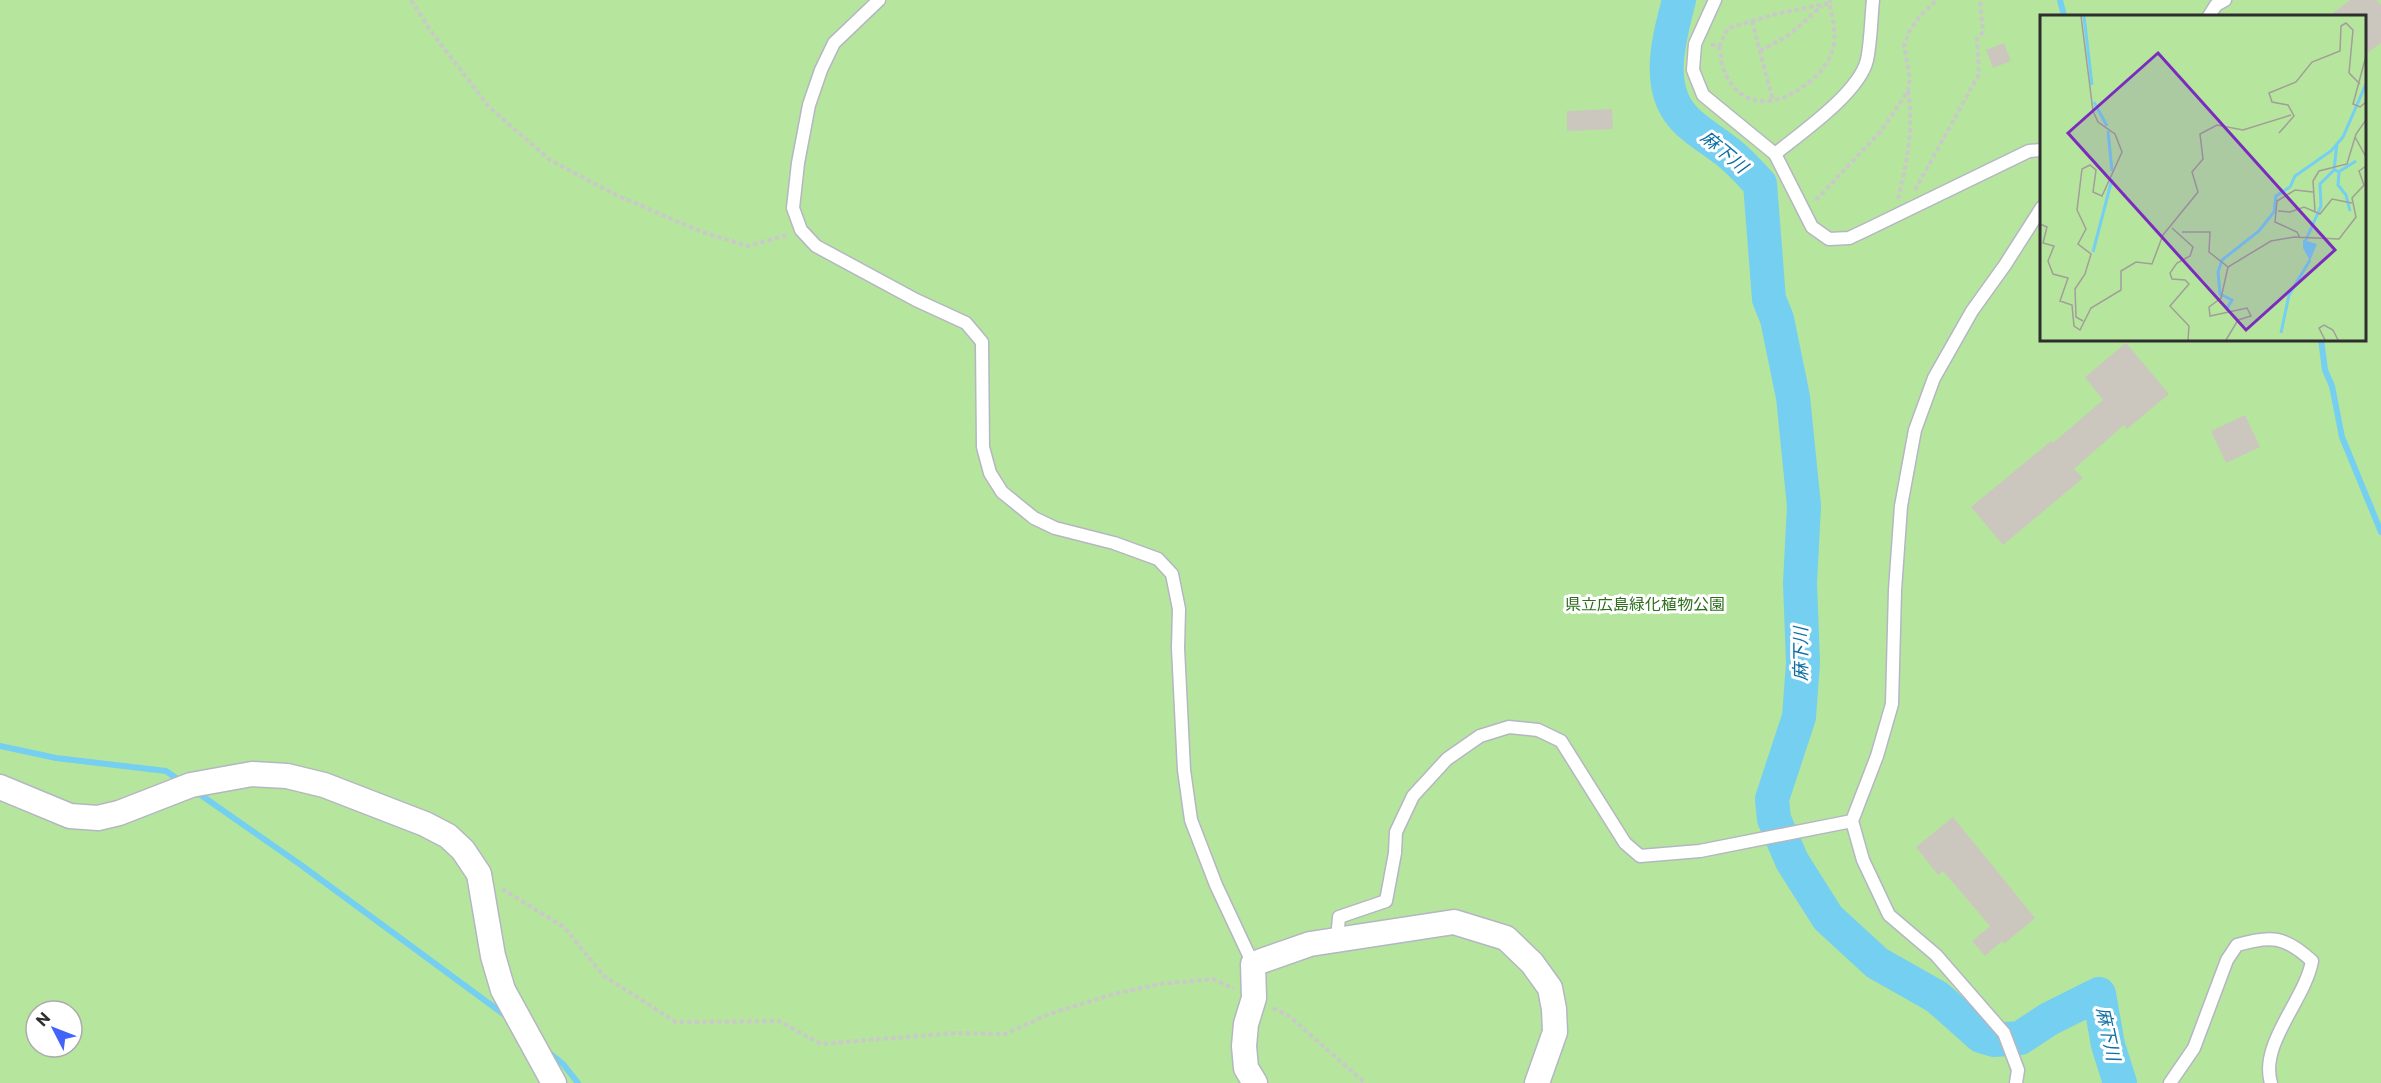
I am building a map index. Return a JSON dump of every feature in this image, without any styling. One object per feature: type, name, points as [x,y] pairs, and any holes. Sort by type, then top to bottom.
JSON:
[{"type":"street","points":[[0,788],[70,816],[98,818],[119,813],[191,785],[252,774],[287,776],[334,788],[425,824],[448,836],[463,850],[478,874],[493,956],[503,990],[554,1083]]},
{"type":"street","points":[[1256,1083],[1246,1068],[1244,1046],[1246,1024],[1254,998],[1253,964],[1310,944],[1454,922],[1506,938],[1532,963],[1550,988],[1555,1032],[1537,1083]]},
{"type":"lane","points":[[879,0],[834,43],[821,70],[809,105],[798,163],[793,208],[801,230],[816,246],[916,300],[966,323],[982,342],[983,447],[990,473],[1002,492],[1034,518],[1055,528],[1114,543],[1158,559],[1172,574],[1179,609],[1178,648],[1183,760],[1191,820],[1216,885],[1253,964]]},
{"type":"lane","points":[[1715,0],[1695,44],[1693,70],[1703,95],[1775,154],[1812,227],[1829,239],[1849,238],[2029,151],[2040,150]]},
{"type":"lane","points":[[1775,154],[1826,114],[1856,81],[1867,62],[1873,0]]},
{"type":"lane","points":[[2211,15],[2216,5],[2225,0]]},
{"type":"lane","points":[[2016,1083],[2018,1070],[2004,1033],[1936,955],[1889,915],[1863,860],[1852,821],[1892,704],[1894,590],[1901,506],[1915,430],[1934,378],[1972,311],[2040,210]]},
{"type":"lane","points":[[1337,940],[1339,917],[1386,901],[1395,853],[1396,832],[1413,796],[1447,759],[1480,736],[1509,727],[1538,730],[1561,741],[1625,843],[1641,856],[1700,851],[1852,821]]},
{"type":"lane","points":[[2170,1083],[2194,1048],[2227,960],[2237,945],[2273,938],[2297,947],[2312,961],[2309,977],[2273,1048],[2267,1071],[2271,1083]]},
{"type":"path","points":[[411,0],[430,30],[490,108],[550,160],[616,195],[702,232],[748,246],[801,230]]},
{"type":"path","points":[[1897,215],[1908,153],[1910,114],[1908,91],[1910,78],[1904,46],[1909,32],[1920,16],[1937,0]]},
{"type":"path","points":[[1897,215],[1979,74],[1977,39],[1983,32],[1980,0]]},
{"type":"path","points":[[1830,2],[1834,21],[1834,39],[1831,55],[1814,78],[1798,91],[1773,101],[1756,102],[1734,86],[1724,71],[1719,47],[1728,28],[1823,5],[1830,2]]},
{"type":"path","points":[[1760,51],[1789,35],[1823,5]]},
{"type":"path","points":[[1752,21],[1773,101]]},
{"type":"path","points":[[1695,44],[1711,44],[1719,47]]},
{"type":"path","points":[[1803,209],[1864,151],[1882,130],[1908,91]]},
{"type":"path","points":[[478,874],[564,927],[604,976],[676,1022],[779,1021],[821,1044],[955,1033],[1005,1034],[1049,1014],[1114,994],[1160,984],[1213,979],[1289,1016],[1365,1083]]},
{"type":"green space","name":"県立広島緑化植物公園","points":[[0,0],[2381,0],[2381,1083],[0,1083]]},
{"type":"building","points":[[2350,0],[2377,0],[2381,5],[2381,43],[2366,54],[2366,15],[2330,15]]},
{"type":"building","points":[[2004,43],[2011,61],[1993,68],[1986,50]]},
{"type":"building","points":[[1612,109],[1613,129],[1567,131],[1567,111]]},
{"type":"building","points":[[2126,343],[2169,394],[2127,429],[2124,425],[2074,469],[2083,478],[2003,545],[1971,507],[2051,441],[2053,443],[2103,400],[2085,377]]},
{"type":"building","points":[[2245,415],[2260,447],[2226,463],[2211,431]]},
{"type":"building","points":[[1953,817],[2035,918],[2004,944],[2002,941],[1985,956],[1972,941],[1990,926],[1943,871],[1938,875],[1916,847]]},
{"type":"waterway","name":"麻下川","points":[[1679,0],[1668,48],[1667,81],[1671,96],[1678,110],[1689,123],[1734,157],[1760,184],[1769,299],[1777,319],[1793,397],[1804,506],[1800,583],[1803,663],[1799,717],[1772,799],[1774,819],[1792,861],[1828,918],[1877,963],[1937,997],[1981,1036],[1994,1040],[2020,1038],[2049,1019],[2099,994],[2108,1045],[2120,1083]]},
{"type":"waterway","points":[[2060,0],[2064,15]]},
{"type":"waterway","points":[[2321,340],[2325,370],[2332,386],[2342,437],[2381,532]]},
{"type":"waterway","points":[[0,746],[56,758],[166,771],[182,782]]},
{"type":"waterway","points":[[195,791],[301,865],[506,1016]]},
{"type":"waterway","points":[[547,1051],[563,1064],[578,1083]]}]
